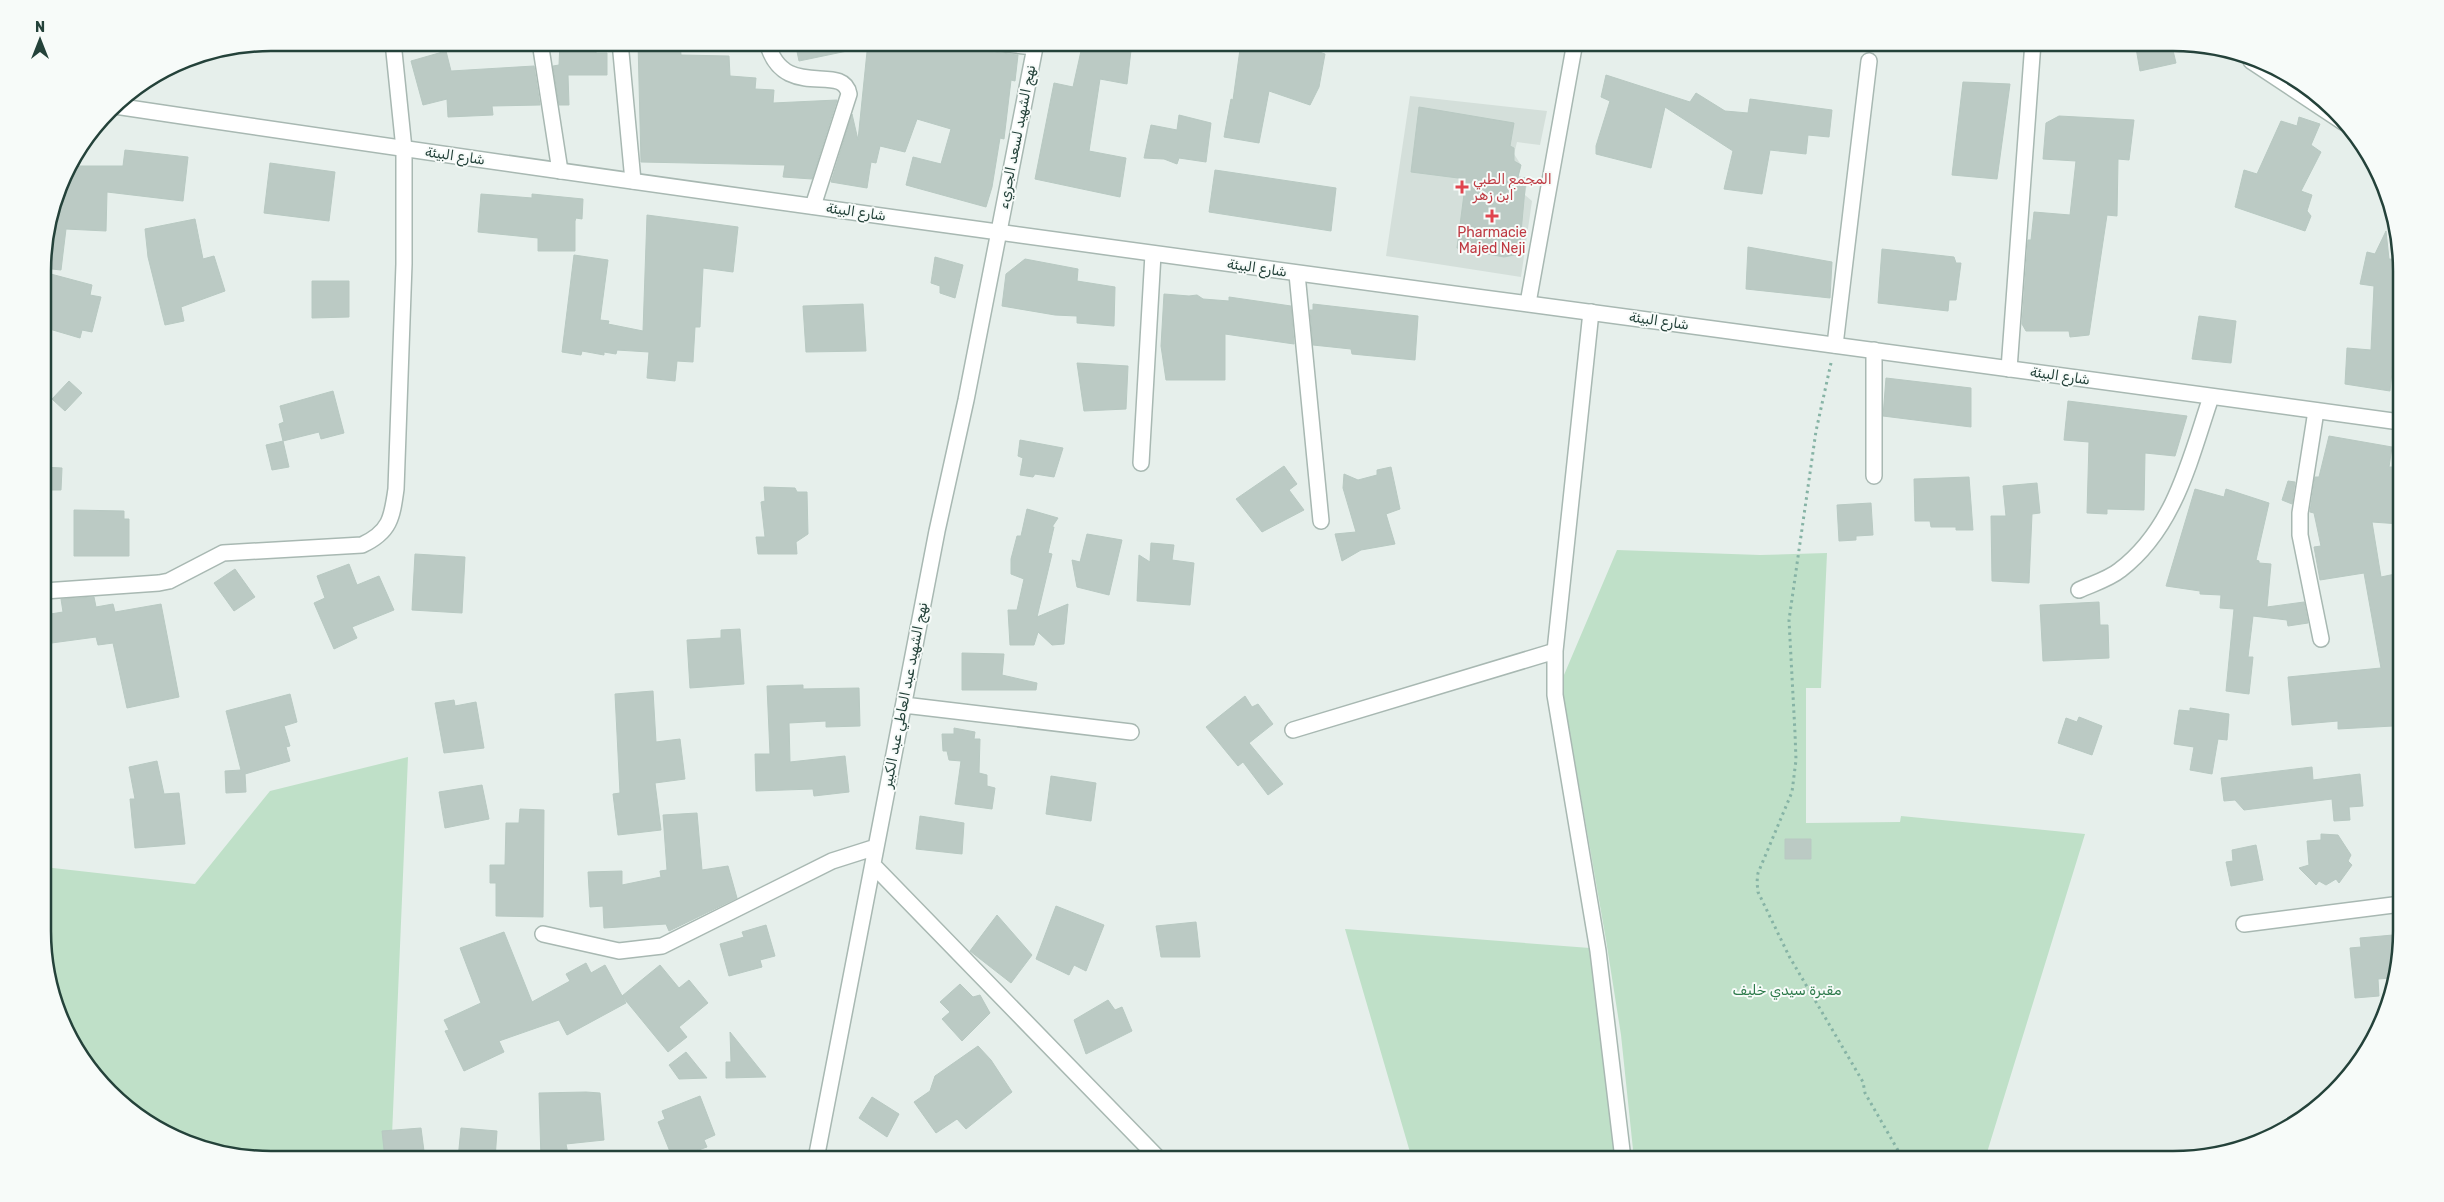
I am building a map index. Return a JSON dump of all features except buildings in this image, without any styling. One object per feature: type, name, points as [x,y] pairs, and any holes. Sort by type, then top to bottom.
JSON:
[{"type":"street","points":[[51,591],[159,583],[168,581],[223,553],[362,545],[375,539],[383,531],[393,512],[396,490],[404,264],[404,149],[394,51]]},
{"type":"street","points":[[541,51],[560,171]]},
{"type":"street","points":[[621,51],[633,181]]},
{"type":"street","points":[[769,51],[774,63],[782,71],[795,76],[844,82],[848,87],[849,94],[813,206]]},
{"type":"street","name":"نهج الشهيد لسعد الجريء","points":[[998,232],[1035,51]]},
{"type":"street","points":[[1528,303],[1573,51]]},
{"type":"street","points":[[2009,369],[2032,51]]},
{"type":"street","points":[[1835,345],[1869,61]]},
{"type":"street","points":[[2273,76],[2314,103]]},
{"type":"street","name":"شارع البيئة","points":[[125,107],[404,149],[1296,274],[1528,303],[2393,421]]},
{"type":"street","name":"نهج الشهيد عبد العاطي عبد الكبير","points":[[818,1151],[998,232]]},
{"type":"street","points":[[1141,463],[1153,254]]},
{"type":"street","points":[[1296,274],[1321,521]]},
{"type":"street","points":[[1592,312],[1555,651],[1555,696],[1598,951],[1622,1151]]},
{"type":"street","points":[[1874,350],[1874,476]]},
{"type":"street","points":[[2079,590],[2118,572],[2144,550],[2162,524],[2176,498],[2211,396]]},
{"type":"street","points":[[2316,411],[2300,513],[2300,534],[2321,639]]},
{"type":"street","points":[[1293,730],[1555,651]]},
{"type":"street","points":[[904,705],[1131,732]]},
{"type":"street","points":[[544,934],[619,951],[662,946],[832,861],[876,847]]},
{"type":"street","points":[[873,865],[1151,1151]]},
{"type":"street","points":[[2244,924],[2393,905]]},
{"type":"path","points":[[1835,345],[1816,431],[1789,620],[1796,760],[1792,792],[1758,873],[1758,887],[1789,956],[1863,1082],[1865,1092],[1898,1151]]},
{"type":"shaded area","name":"المجمع الطبي ابن زهر","points":[[1410,96],[1547,111],[1540,145],[1517,142],[1514,154],[1521,165],[1518,177],[1528,178],[1525,195],[1532,201],[1521,277],[1386,256]]},
{"type":"green space","name":"مقبرة سيدي خليف","points":[[1617,550],[1760,555],[1827,553],[1821,688],[1806,688],[1806,823],[1900,822],[1901,816],[2085,834],[1987,1151],[1633,1151],[1621,1035],[1561,682]]},
{"type":"green space","points":[[408,757],[391,1151],[271,1151],[242,1149],[228,1147],[187,1134],[149,1114],[126,1096],[106,1076],[81,1041],[63,1002],[53,960],[51,868],[195,884],[270,791]]},
{"type":"green space","points":[[1345,929],[1590,948],[1614,1151],[1410,1151]]},
{"type":"place","name":"المجمع الطبي ابن زهر","points":[[1462,187]]},
{"type":"place","name":"Pharmacie Majed Neji","points":[[1492,216]]}]
